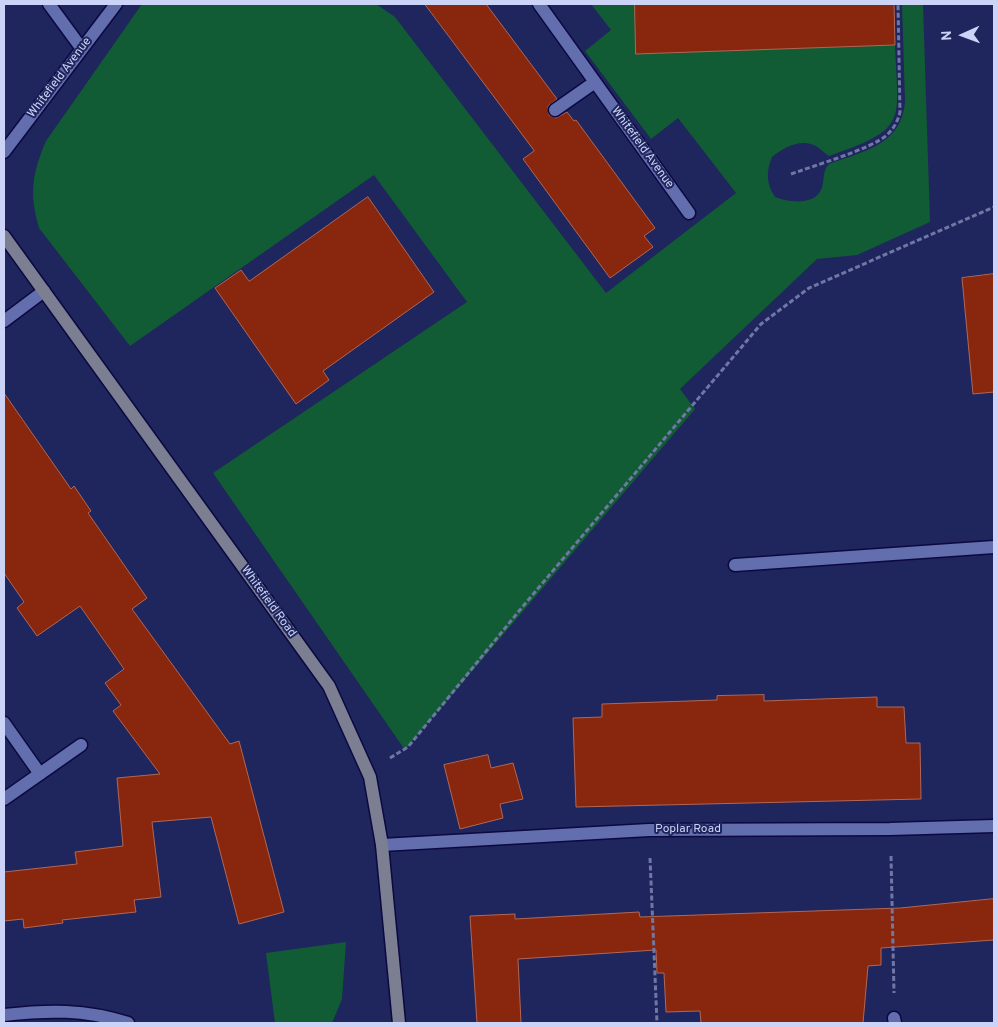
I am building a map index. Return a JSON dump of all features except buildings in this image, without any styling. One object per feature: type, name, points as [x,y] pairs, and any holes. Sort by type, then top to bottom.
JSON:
[{"type":"main road","name":"Whitefield Road","points":[[4,236],[329,686],[368,771],[382,845],[399,1023]]},
{"type":"street","points":[[49,4],[82,49]]},
{"type":"street","name":"Whitefield Avenue","points":[[4,152],[116,4]]},
{"type":"street","name":"Whitefield Avenue","points":[[539,4],[689,213]]},
{"type":"street","points":[[556,110],[595,82]]},
{"type":"street","points":[[4,321],[44,291]]},
{"type":"street","points":[[735,565],[994,547]]},
{"type":"street","points":[[4,723],[40,774]]},
{"type":"street","points":[[4,799],[80,745]]},
{"type":"street","name":"Poplar Road","points":[[382,845],[649,830],[890,829],[994,826]]},
{"type":"street","points":[[4,1015],[63,1011],[87,1012],[128,1023]]},
{"type":"path","points":[[791,174],[872,144],[886,136],[895,126],[900,112],[898,4]]},
{"type":"path","points":[[368,771],[408,747],[519,611],[761,324],[809,288],[994,207]]},
{"type":"path","points":[[650,874],[658,1023]]},
{"type":"path","points":[[891,877],[894,1021]]},
{"type":"green space","points":[[142,4],[376,4],[395,17],[606,293],[736,193],[678,118],[651,139],[585,51],[611,30],[591,4],[635,4],[636,54],[895,45],[897,107],[893,120],[886,129],[873,138],[829,156],[816,146],[799,143],[787,147],[772,157],[768,177],[775,197],[793,201],[806,201],[812,199],[821,190],[825,169],[829,164],[868,150],[889,137],[897,128],[905,101],[902,4],[923,4],[930,222],[857,255],[817,259],[680,389],[695,409],[405,750],[213,473],[467,302],[374,175],[130,346],[39,228],[33,194],[35,174],[46,141]]},
{"type":"green space","points":[[346,942],[342,999],[332,1023],[275,1023],[266,953]]}]
